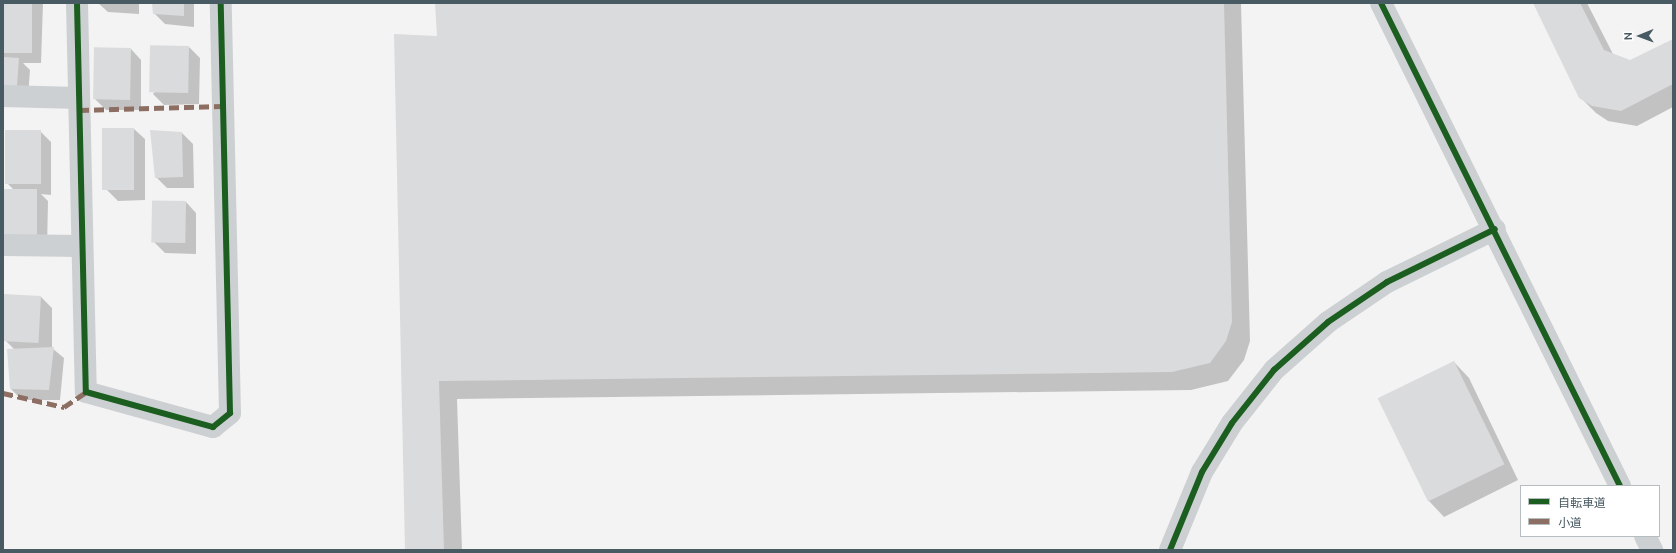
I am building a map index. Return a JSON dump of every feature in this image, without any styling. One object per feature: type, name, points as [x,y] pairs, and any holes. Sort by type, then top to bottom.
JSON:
[{"type":"street","points":[[77,3],[81,246],[86,392],[213,427],[230,414],[221,3]]},
{"type":"street","points":[[1381,3],[1495,229],[1620,485]]},
{"type":"street","points":[[3,96],[79,98]]},
{"type":"street","points":[[1170,550],[1202,472],[1232,423],[1274,370],[1328,322],[1388,282],[1495,229]]},
{"type":"street","points":[[3,245],[81,246]]},
{"type":"street","points":[[1646,537],[1652,550]]},
{"type":"building","points":[[3,3],[32,3],[32,53],[3,53]]},
{"type":"building","points":[[152,3],[184,3],[184,16],[153,14]]},
{"type":"building","points":[[435,3],[1224,3],[1232,322],[1226,341],[1210,363],[1172,372],[439,381],[444,550],[405,550],[394,34],[437,36]]},
{"type":"building","points":[[1533,3],[1580,3],[1604,50],[1630,60],[1673,39],[1673,84],[1621,111],[1592,106],[1579,98]]},
{"type":"building","points":[[150,45],[189,46],[188,93],[149,92]]},
{"type":"building","points":[[94,47],[131,48],[130,100],[93,99]]},
{"type":"building","points":[[3,57],[19,58],[17,87],[3,86]]},
{"type":"building","points":[[102,128],[134,128],[134,190],[102,190]]},
{"type":"building","points":[[5,130],[41,130],[41,184],[5,184]]},
{"type":"building","points":[[150,130],[182,132],[183,177],[155,178]]},
{"type":"building","points":[[3,189],[37,189],[37,240],[3,240]]},
{"type":"building","points":[[152,200],[186,201],[185,243],[151,242]]},
{"type":"building","points":[[3,294],[41,296],[38,343],[3,341]]},
{"type":"building","points":[[54,347],[49,390],[10,389],[7,349]]},
{"type":"building","points":[[1454,361],[1504,464],[1428,502],[1378,398]]},
{"type":"marked path","points":[[79,110],[223,106]]},
{"type":"marked path","points":[[3,393],[64,407],[86,392]]},
{"type":"cycle path","points":[[77,3],[86,392],[213,427],[230,413],[221,3]]},
{"type":"cycle path","points":[[1381,3],[1620,485]]},
{"type":"cycle path","points":[[1170,550],[1202,472],[1232,423],[1274,370],[1328,322],[1387,282],[1495,229]]}]
